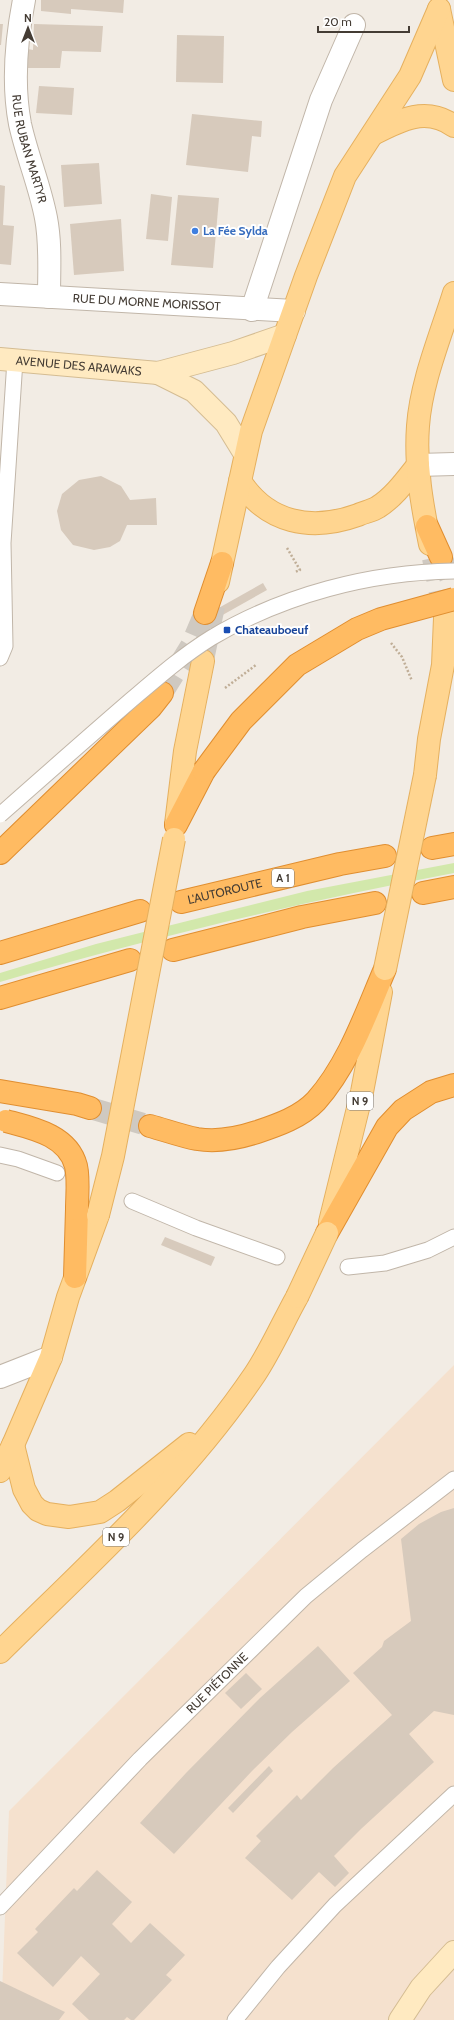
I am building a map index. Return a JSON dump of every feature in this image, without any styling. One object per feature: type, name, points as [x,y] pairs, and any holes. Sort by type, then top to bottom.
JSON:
[{"type":"highway","points":[[427,526],[443,562]]},
{"type":"highway","points":[[209,609],[222,563]]},
{"type":"highway","points":[[175,832],[204,771],[241,721],[297,665],[357,629],[381,619],[449,608]]},
{"type":"highway","points":[[0,853],[151,707],[162,693]]},
{"type":"highway","points":[[432,848],[454,844]]},
{"type":"highway","name":"L'AUTOROUTE","points":[[181,902],[340,864],[385,856]]},
{"type":"highway","points":[[423,893],[454,887]]},
{"type":"highway","points":[[173,950],[302,917],[375,902]]},
{"type":"highway","points":[[0,953],[140,911]]},
{"type":"highway","points":[[0,998],[130,960]]},
{"type":"highway","points":[[150,1126],[198,1139],[227,1139],[282,1124],[302,1112],[316,1101],[335,1074],[351,1047],[385,969]]},
{"type":"highway","points":[[327,1233],[387,1127],[404,1110],[431,1092],[454,1085]]},
{"type":"highway","points":[[0,1091],[62,1101],[90,1108]]},
{"type":"highway","points":[[3,1120],[41,1131],[57,1140],[66,1149],[76,1167],[77,1209],[75,1278]]},
{"type":"main road","points":[[440,5],[454,80]]},
{"type":"main road","points":[[222,563],[251,431],[285,335],[345,176],[410,76],[440,5]]},
{"type":"main road","points":[[372,135],[400,120],[411,117],[433,117],[454,126]]},
{"type":"main road","points":[[427,526],[418,465],[418,425],[423,394],[447,333],[454,293]]},
{"type":"main road","points":[[240,481],[249,496],[262,507],[282,518],[311,524],[341,521],[378,508],[396,492],[418,465]]},
{"type":"main road","points":[[385,969],[425,775],[429,739],[443,665],[449,608]]},
{"type":"main road","points":[[0,1471],[13,1445],[51,1357],[75,1278],[98,1216],[113,1156],[175,832],[185,751],[203,661]]},
{"type":"main road","name":"N 9","points":[[0,1652],[157,1496],[226,1414],[256,1372],[296,1297],[327,1233],[362,1092],[385,969]]},
{"type":"main road","points":[[13,1445],[24,1489],[32,1504],[38,1510],[47,1514],[69,1517],[84,1516],[100,1512],[117,1501],[226,1414]]},
{"type":"street","name":"RUE RUBAN MARTYR","points":[[24,0],[18,31],[15,60],[16,89],[20,124],[46,218],[49,249],[49,297]]},
{"type":"street","points":[[252,310],[321,100],[354,25]]},
{"type":"street","name":"RUE DU MORNE MORISSOT","points":[[0,294],[252,310],[294,311]]},
{"type":"street","name":"AVENUE DES ARAWAKS","points":[[158,373],[233,353],[285,335]]},
{"type":"street","name":"AVENUE DES ARAWAKS","points":[[7,359],[158,373],[194,390],[226,423],[245,454]]},
{"type":"street","points":[[418,465],[454,464]]},
{"type":"street","points":[[0,1376],[51,1357]]},
{"type":"street","points":[[400,2020],[421,1988],[454,1952]]},
{"type":"lane","points":[[0,658],[5,646],[3,543],[7,359]]},
{"type":"lane","points":[[0,815],[90,735],[175,663],[227,630],[284,603],[341,585],[395,575],[428,571],[443,562]]},
{"type":"lane","points":[[0,1155],[18,1158],[57,1173]]},
{"type":"lane","points":[[132,1201],[196,1228],[277,1257]]},
{"type":"lane","points":[[348,1267],[385,1263],[428,1250],[454,1237]]},
{"type":"lane","name":"RUE PIÉTONNE","points":[[0,1907],[140,1759],[306,1596],[362,1550],[454,1479]]},
{"type":"lane","points":[[234,2020],[278,1967],[335,1905],[454,1794]]},
{"type":"path","points":[[287,547],[300,570],[294,573]]},
{"type":"shaded area","points":[[454,1365],[454,2020],[1,2020],[9,1811]]},
{"type":"green space","points":[[454,863],[454,873],[339,896],[226,922],[112,950],[0,982],[0,973],[96,944],[307,891]]},
{"type":"building","points":[[41,0],[124,0],[123,13],[71,9],[71,14],[41,11]]},
{"type":"building","points":[[0,24],[3,24],[1,45],[0,45]]},
{"type":"building","points":[[34,24],[103,26],[101,52],[62,51],[60,68],[27,68],[28,49],[33,50]]},
{"type":"building","points":[[177,35],[224,36],[223,83],[176,82]]},
{"type":"building","points":[[39,86],[74,88],[72,115],[36,113]]},
{"type":"building","points":[[192,114],[262,121],[261,137],[252,136],[248,172],[186,165]]},
{"type":"building","points":[[99,163],[102,204],[64,207],[61,165]]},
{"type":"building","points":[[0,185],[5,186],[3,225],[14,226],[11,265],[0,264]]},
{"type":"building","points":[[151,194],[172,197],[168,241],[146,239]]},
{"type":"building","name":"La Fée Sylda","points":[[178,195],[219,198],[213,268],[171,265]]},
{"type":"building","points":[[121,219],[124,271],[74,275],[70,224]]},
{"type":"building","points":[[101,476],[121,486],[130,500],[156,498],[157,525],[127,525],[120,541],[110,547],[94,550],[73,545],[61,530],[57,511],[62,494],[79,480]]},
{"type":"building","points":[[263,583],[267,590],[219,617],[215,610]]},
{"type":"building","points":[[165,1237],[215,1257],[211,1266],[161,1245]]},
{"type":"building","points":[[454,1508],[454,1715],[434,1711],[409,1734],[434,1762],[334,1856],[349,1873],[335,1887],[319,1872],[292,1900],[245,1858],[261,1841],[256,1836],[297,1795],[301,1800],[333,1768],[392,1715],[353,1673],[382,1647],[384,1641],[411,1621],[401,1539],[419,1524],[441,1512]]},
{"type":"building","points":[[318,1646],[350,1681],[292,1732],[252,1771],[174,1854],[140,1823],[186,1773],[260,1698]]},
{"type":"building","points":[[246,1673],[262,1689],[241,1709],[225,1693]]},
{"type":"building","points":[[269,1766],[273,1771],[233,1813],[228,1808]]},
{"type":"building","points":[[97,1870],[132,1902],[112,1924],[131,1943],[150,1923],[185,1955],[166,1975],[172,1980],[134,2020],[127,2017],[124,2020],[89,2020],[72,2004],[100,1974],[81,1956],[53,1987],[17,1953],[38,1932],[35,1929],[74,1888],[77,1891]]},
{"type":"building","points":[[0,1981],[65,2012],[59,2020],[0,2020]]},
{"type":"tunnel","points":[[441,557],[454,586]]},
{"type":"tunnel","points":[[433,558],[445,618]]},
{"type":"tunnel","points":[[203,660],[214,606]]},
{"type":"tunnel","points":[[162,693],[191,646],[205,613]]},
{"type":"tunnel","points":[[90,1108],[150,1126]]},
{"type":"place","name":"La Fée Sylda","points":[[195,231]]},
{"type":"place","name":"Chateauboeuf","points":[[227,630]]}]
